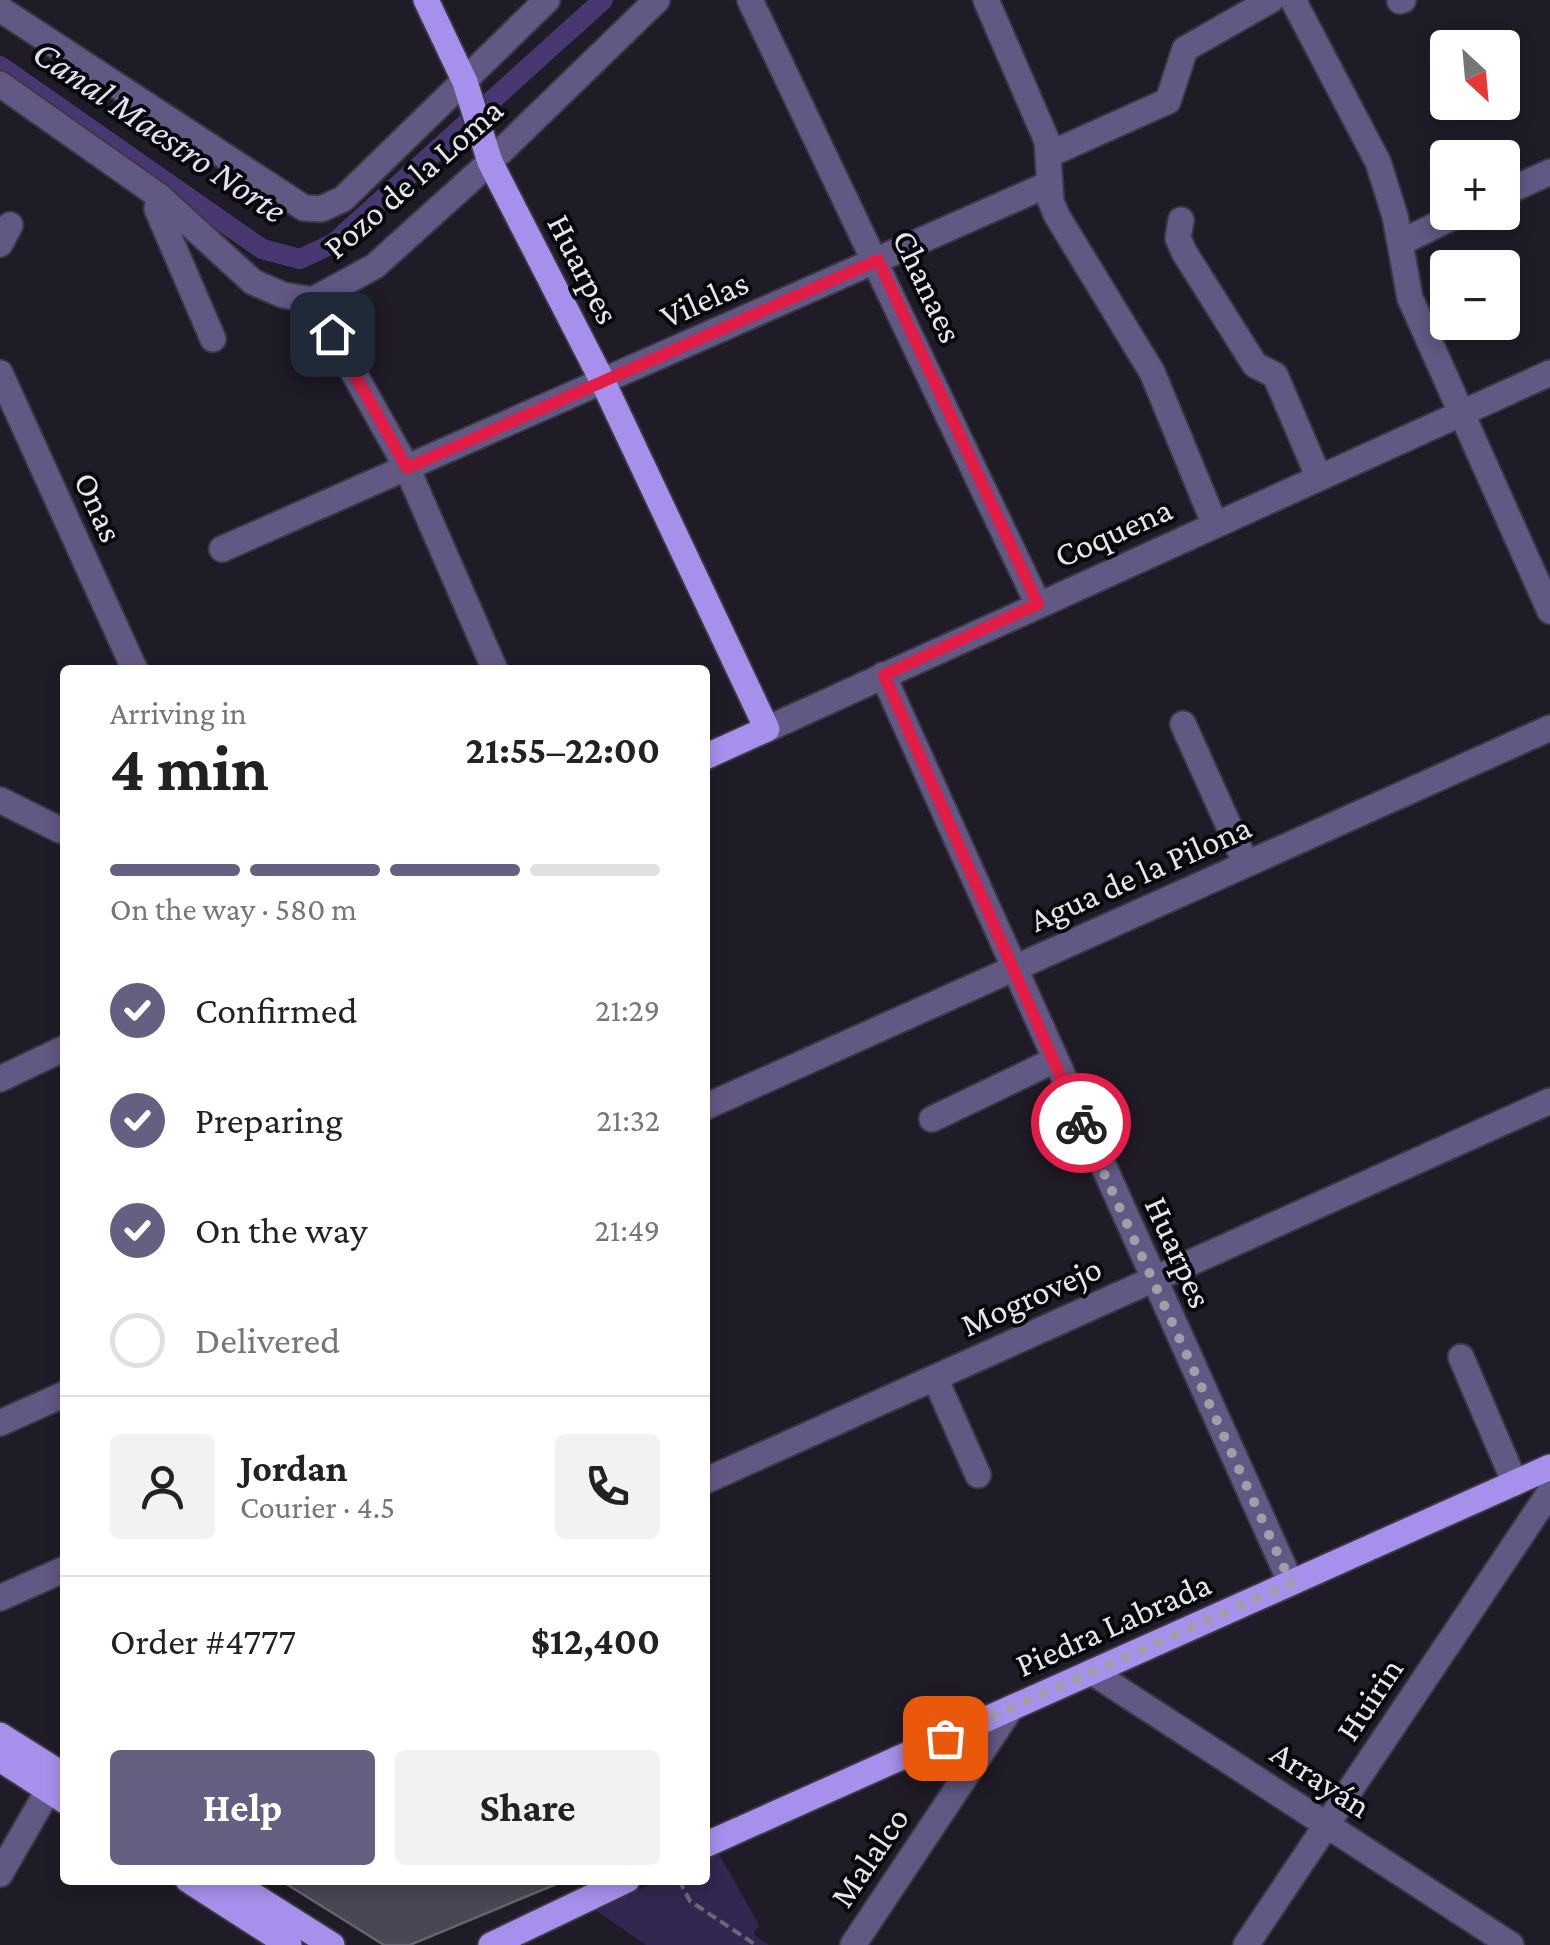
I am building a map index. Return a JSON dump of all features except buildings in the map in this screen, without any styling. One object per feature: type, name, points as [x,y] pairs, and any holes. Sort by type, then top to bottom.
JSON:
[{"type":"main road","name":"Huarpes","points":[[426,0],[465,82],[490,162],[604,382],[768,728]]},
{"type":"main road","name":"Coquena","points":[[710,754],[768,728]]},
{"type":"main road","name":"Piedra Labrada","points":[[710,1834],[1011,1708],[1550,1468]]},
{"type":"main road","points":[[0,1735],[60,1781]]},
{"type":"main road","points":[[0,1759],[60,1781]]},
{"type":"main road","points":[[196,1885],[289,1945]]},
{"type":"main road","points":[[238,1885],[332,1945]]},
{"type":"main road","points":[[492,1945],[617,1885]]},
{"type":"street","name":"Pozo de la Loma","points":[[0,8],[304,208],[321,209],[343,199],[546,0]]},
{"type":"street","name":"Pozo de la Loma","points":[[0,84],[159,196],[254,282],[283,295],[313,300],[375,266],[490,162],[657,0]]},
{"type":"street","name":"Chanaes","points":[[750,0],[878,260],[1038,604]]},
{"type":"street","points":[[1050,154],[1168,101],[1185,49],[1271,0]]},
{"type":"street","points":[[1293,0],[1378,162],[1400,242],[1406,285],[1550,611]]},
{"type":"street","points":[[988,2],[1050,154],[1049,184],[1057,216],[1152,372],[1214,525]]},
{"type":"street","points":[[1520,186],[1550,172]]},
{"type":"street","name":"Vilelas","points":[[222,549],[1049,184]]},
{"type":"street","points":[[159,196],[157,209],[213,339]]},
{"type":"street","points":[[1181,220],[1178,238],[1184,252],[1255,365],[1275,375],[1320,478]]},
{"type":"street","points":[[1400,242],[1430,228]]},
{"type":"street","points":[[313,300],[407,468],[493,665]]},
{"type":"street","name":"Onas","points":[[0,373],[133,665]]},
{"type":"street","name":"Coquena","points":[[768,728],[1550,374]]},
{"type":"street","name":"Huarpes","points":[[884,675],[1012,970],[1291,1583]]},
{"type":"street","points":[[1183,724],[1246,864]]},
{"type":"street","name":"Agua de la Pilona","points":[[710,1106],[1550,728]]},
{"type":"street","points":[[0,800],[60,830]]},
{"type":"street","points":[[0,1079],[60,1050]]},
{"type":"street","points":[[932,1119],[1053,1061]]},
{"type":"street","name":"Mogrovejo","points":[[710,1480],[1550,1101]]},
{"type":"street","points":[[1461,1357],[1515,1483]]},
{"type":"street","points":[[934,1378],[978,1475]]},
{"type":"street","points":[[0,1423],[60,1396]]},
{"type":"street","name":"Huirin","points":[[1246,1945],[1550,1492]]},
{"type":"street","points":[[0,1598],[60,1571]]},
{"type":"street","name":"Arrayán","points":[[1092,1672],[1512,1945]]},
{"type":"street","name":"Malalco","points":[[852,1945],[1011,1708]]},
{"type":"street","points":[[0,1874],[60,1781]]},
{"type":"path","points":[[682,1885],[690,1902],[756,1945]]},
{"type":"shaded area","points":[[719,1854],[759,1925],[753,1934],[769,1945],[646,1945],[594,1909],[649,1885],[710,1885],[710,1858]]},
{"type":"waterway","name":"Canal Maestro Norte","points":[[0,66],[262,249],[300,259],[334,243],[603,0]]},
{"type":"way so far","points":[[945,1738],[1291,1583],[1081,1123]]},
{"type":"route","points":[[332,334],[407,468],[878,260],[1038,604],[884,675],[1081,1123]]}]
